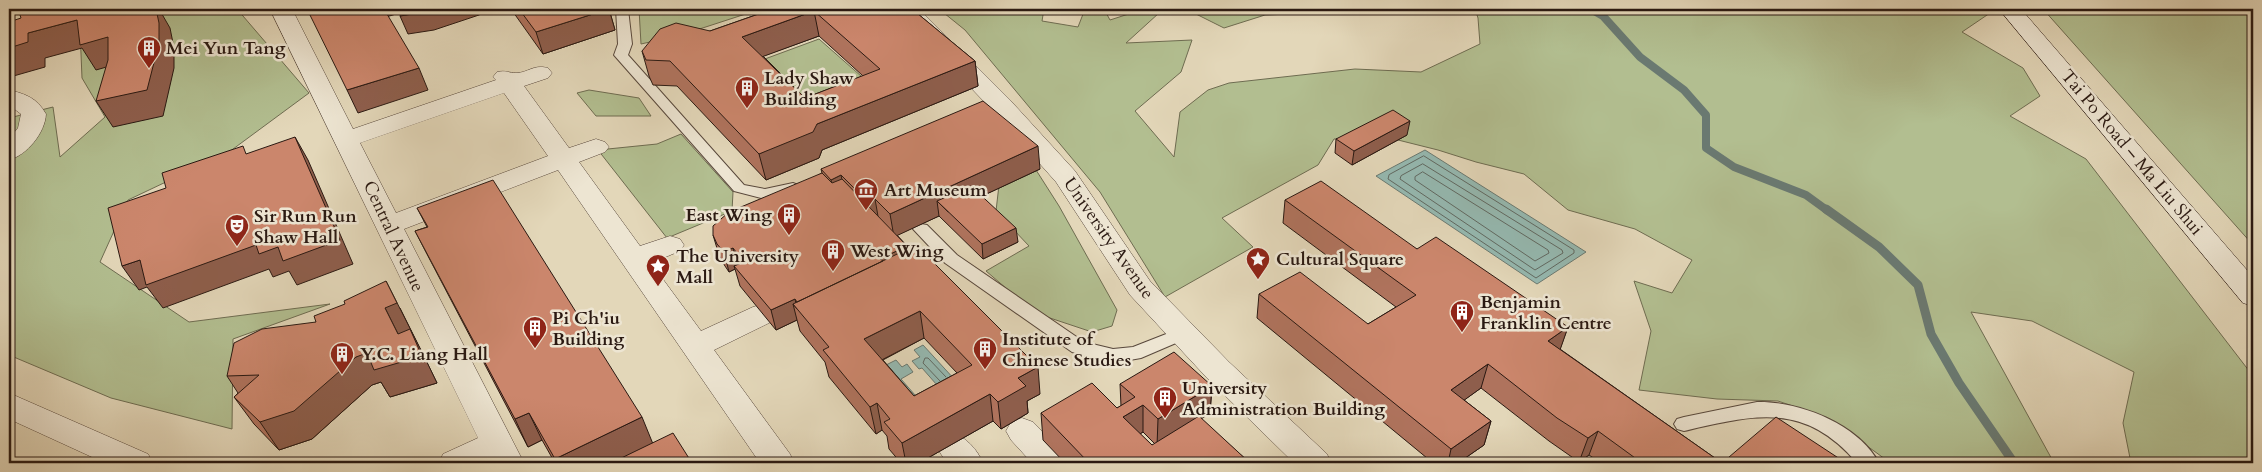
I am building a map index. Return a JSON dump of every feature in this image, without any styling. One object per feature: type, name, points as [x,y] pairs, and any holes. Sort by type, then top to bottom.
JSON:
[{"type":"street","name":"Central Avenue","points":[[281,9],[347,139],[436,326],[502,453]]},
{"type":"street","name":"University Avenue","points":[[907,9],[992,108],[1066,177],[1140,288],[1232,384],[1315,463]]},
{"type":"street","name":"Tai Po Road – Ma Liu Shui","points":[[2010,9],[2253,296]]},
{"type":"street","points":[[347,139],[507,80],[540,73]]},
{"type":"street","points":[[507,80],[778,463]]},
{"type":"street","points":[[9,97],[23,101],[30,107],[35,116],[33,128],[9,152]]},
{"type":"street","points":[[389,225],[596,146]]},
{"type":"street","points":[[634,259],[670,245]]},
{"type":"street","points":[[695,346],[763,314]]},
{"type":"street","points":[[9,404],[136,463]]},
{"type":"street","points":[[1022,431],[1052,463]]},
{"type":"street","points":[[455,463],[502,453]]},
{"type":"lane","points":[[622,9],[625,44],[622,55],[738,188],[759,196],[782,193],[809,182]]},
{"type":"lane","points":[[921,228],[951,259],[1078,347],[1113,356],[1135,353],[1184,333]]},
{"type":"lane","points":[[1684,424],[1744,410],[1769,409],[1797,414],[1825,425],[1850,442],[1869,463]]},
{"type":"green space","points":[[142,9],[237,9],[309,93],[229,152],[128,200],[100,262],[189,322],[330,304],[233,339],[232,429],[111,398],[9,355],[9,118],[53,107],[60,157],[105,117],[82,78],[80,30]]},
{"type":"green space","points":[[639,9],[761,9],[681,35],[641,44]]},
{"type":"green space","points":[[939,9],[1044,9],[1042,21],[1078,27],[1085,9],[1104,9],[1110,20],[1144,9],[1422,9],[1265,15],[1224,28],[1194,13],[1159,13],[1126,43],[1192,40],[1181,72],[1135,111],[1174,157],[1180,112],[1208,90],[1229,83],[1355,69],[1421,72],[1480,44],[1478,18],[1475,9],[1979,9],[1990,13],[1962,32],[2023,68],[2040,96],[2010,116],[2086,159],[2253,376],[2253,463],[2131,463],[2123,423],[2134,372],[2032,321],[1971,312],[2054,463],[1887,463],[1885,459],[1830,419],[1778,401],[1717,399],[1639,390],[1651,331],[1634,281],[1672,293],[1692,260],[1635,229],[1568,210],[1524,174],[1382,136],[1334,139],[1318,165],[1222,218],[1253,247],[1165,297],[1100,192],[965,30]]},
{"type":"green space","points":[[2043,9],[2253,9],[2253,245]]},
{"type":"green space","points":[[819,39],[878,91],[811,118],[754,63]]},
{"type":"green space","points":[[589,90],[639,98],[651,116],[596,116],[577,93]]},
{"type":"green space","points":[[681,134],[733,192],[732,211],[667,238],[598,150],[657,144]]},
{"type":"green space","points":[[1029,159],[1059,206],[1117,310],[1112,326],[1092,332],[1035,313],[986,271],[1029,246],[996,211],[999,185]]},
{"type":"water","points":[[1425,150],[1586,252],[1537,284],[1376,176]]},
{"type":"water","points":[[923,345],[966,392],[944,393],[922,368],[919,369],[912,361],[920,357],[914,350]]},
{"type":"water","points":[[896,360],[902,367],[907,364],[913,372],[901,379],[929,411],[880,368]]},
{"type":"building","points":[[18,9],[128,9],[129,11],[156,9],[159,23],[159,43],[147,90],[96,101],[108,60],[108,37],[80,45],[77,20],[28,33],[28,42],[9,48],[9,22],[21,18]]},
{"type":"building","points":[[307,9],[384,9],[419,68],[347,90]]},
{"type":"building","points":[[402,9],[437,9],[400,16]]},
{"type":"building","points":[[519,9],[609,9],[536,32]]},
{"type":"building","points":[[773,9],[912,9],[975,61],[817,124],[813,132],[759,154],[670,61],[646,60],[642,51],[660,29],[676,23],[710,31]],"holes":[[[814,11],[880,69],[805,98],[742,37]]]},
{"type":"building","points":[[983,101],[1038,146],[890,214],[875,199],[868,202],[841,175],[831,180],[821,169]]},
{"type":"building","points":[[1393,110],[1410,121],[1354,151],[1336,139]]},
{"type":"building","name":"Sir Run Run Shaw Hall","points":[[295,137],[340,240],[283,261],[278,247],[259,254],[256,245],[146,285],[140,260],[122,266],[108,208],[166,188],[162,173],[243,146],[246,154]]},
{"type":"building","points":[[822,173],[832,183],[842,179],[907,246],[880,259],[883,261],[797,302],[795,299],[771,310],[734,266],[744,262],[733,248],[724,252],[717,244],[713,235],[713,226],[729,212]]},
{"type":"building","name":"Pi Ch'iu Building","points":[[493,180],[642,417],[555,459],[529,413],[515,419],[415,231],[428,227],[417,208]]},
{"type":"building","points":[[1321,181],[1417,249],[1436,237],[1568,327],[1548,341],[1722,463],[1642,463],[1598,431],[1588,438],[1557,418],[1488,364],[1451,390],[1491,421],[1451,449],[1259,294],[1300,272],[1368,324],[1416,295],[1285,200]]},
{"type":"building","points":[[971,186],[1016,228],[982,244],[937,201]]},
{"type":"building","points":[[916,245],[1038,367],[1018,378],[1026,386],[998,402],[990,394],[902,443],[884,422],[890,419],[877,403],[870,407],[823,350],[829,347],[793,304]],"holes":[[[920,311],[972,365],[914,396],[864,339]]]},
{"type":"building","points":[[386,281],[397,303],[385,308],[398,334],[410,329],[422,356],[374,370],[367,353],[356,357],[294,411],[260,422],[234,397],[259,375],[227,376],[234,343],[262,329],[316,322],[314,316],[345,304],[344,301]]},
{"type":"building","points":[[1174,352],[1212,386],[1158,419],[1143,405],[1123,417],[1152,445],[1199,416],[1250,463],[1089,463],[1041,413],[1092,383],[1117,408],[1135,397],[1120,384]]},
{"type":"building","points":[[1776,417],[1846,463],[1722,463]]},
{"type":"building","points":[[673,433],[692,463],[611,463]]},
{"type":"waterway","points":[[1591,9],[1603,16],[1640,57],[1684,90],[1706,115],[1706,148],[1734,167],[1806,195],[1828,211]]},
{"type":"waterway","points":[[1826,209],[1879,247],[1918,285],[1931,334],[1959,383],[2014,463]]},
{"type":"place","name":"Mei Yun Tang","points":[[149,69]]},
{"type":"place","name":"Lady Shaw Building","points":[[747,109]]},
{"type":"place","name":"Art Museum","points":[[866,211]]},
{"type":"place","name":"East Wing","points":[[789,236]]},
{"type":"place","name":"Sir Run Run Shaw Hall","points":[[237,247]]},
{"type":"place","name":"West Wing","points":[[833,272]]},
{"type":"place","name":"Cultural Square","points":[[1258,280]]},
{"type":"place","name":"The University Mall","points":[[658,287]]},
{"type":"place","name":"Benjamin Franklin Centre","points":[[1462,333]]},
{"type":"place","name":"Pi Ch'iu Building","points":[[535,349]]},
{"type":"place","name":"Institute of Chinese Studies","points":[[985,370]]},
{"type":"place","name":"Y.C. Liang Hall","points":[[342,375]]},
{"type":"place","name":"University Administration Building","points":[[1165,419]]}]
